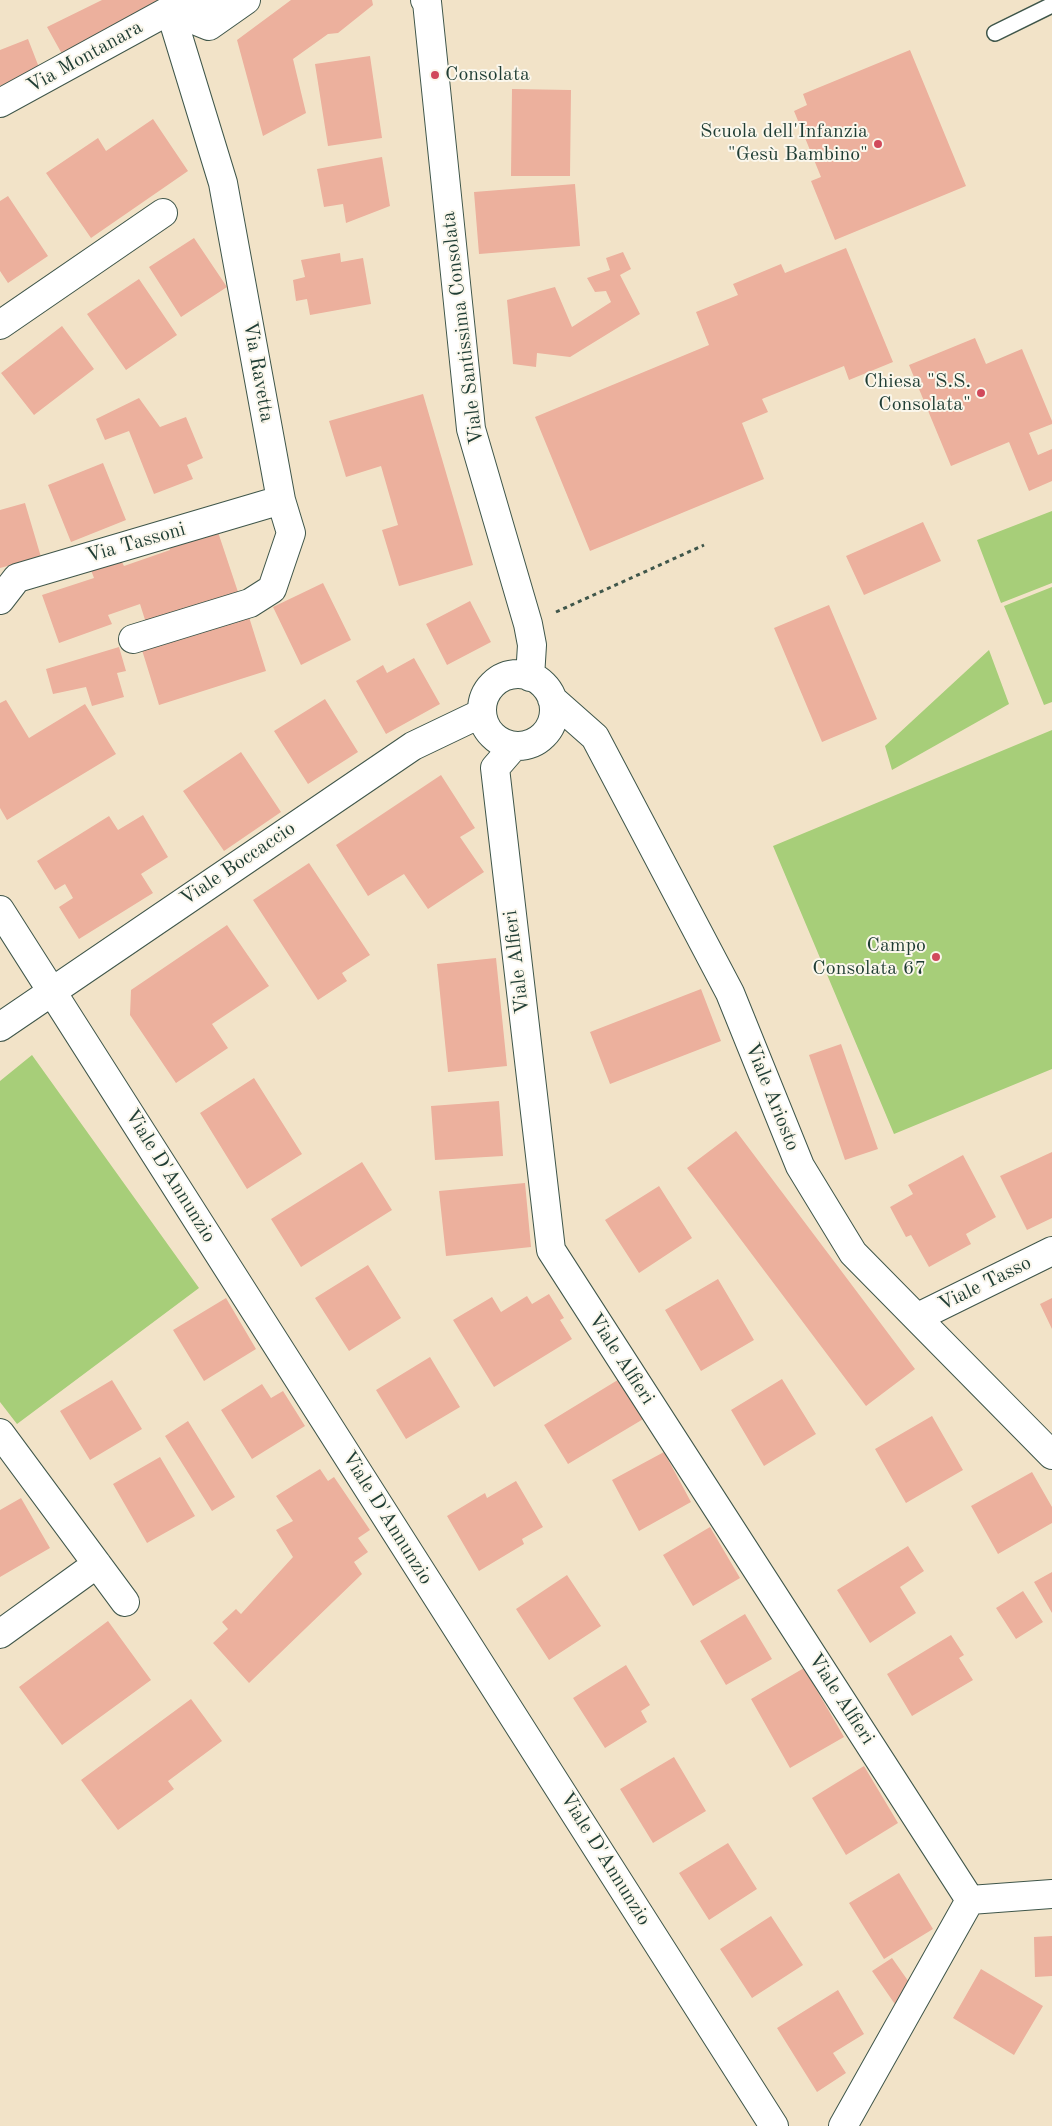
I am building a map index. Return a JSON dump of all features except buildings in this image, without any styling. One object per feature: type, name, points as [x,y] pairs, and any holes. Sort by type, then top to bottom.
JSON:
[{"type":"street","name":"Via Montanara","points":[[0,103],[170,10],[202,6],[210,0]]},
{"type":"street","points":[[170,10],[210,26],[246,0]]},
{"type":"street","name":"Viale Santissima Consolata","points":[[427,1],[471,430],[528,624],[532,645],[530,676]]},
{"type":"street","name":"Via Ravetta","points":[[133,639],[250,603],[272,589],[291,534],[281,500],[223,183],[170,10]]},
{"type":"street","points":[[0,325],[163,213]]},
{"type":"street","name":"Via Tassoni","points":[[0,600],[17,578],[281,500]]},
{"type":"street","points":[[517,674],[530,676],[543,684],[552,699],[554,715],[545,734],[537,741],[527,745],[514,746],[497,739],[486,726],[482,713],[483,701],[489,689],[497,681],[517,674]]},
{"type":"street","name":"Viale Ariosto","points":[[552,699],[596,737],[730,993],[800,1166],[853,1253],[1052,1455]]},
{"type":"street","name":"Viale Boccaccio","points":[[0,1027],[51,990],[413,746],[482,713]]},
{"type":"street","name":"Viale Alfieri","points":[[514,746],[495,768],[551,1250],[970,1900]]},
{"type":"street","name":"Viale D'Annunzio","points":[[0,910],[774,2126]]},
{"type":"street","name":"Viale Tasso","points":[[918,1317],[1052,1251]]},
{"type":"street","points":[[0,1433],[125,1602]]},
{"type":"street","points":[[0,1634],[97,1564]]},
{"type":"street","points":[[843,2126],[970,1900],[1052,1894]]},
{"type":"lane","points":[[995,33],[1052,5]]},
{"type":"path","points":[[528,624],[704,545]]},
{"type":"green space","points":[[1052,511],[1052,583],[1001,603],[977,540]]},
{"type":"green space","points":[[1052,587],[1052,702],[1044,705],[1004,606]]},
{"type":"green space","points":[[989,650],[1009,704],[892,770],[885,746]]},
{"type":"green space","name":"Campo Consolata 67","points":[[1052,730],[1052,1069],[894,1134],[773,846]]},
{"type":"green space","points":[[32,1055],[199,1288],[17,1424],[0,1402],[0,1081]]},
{"type":"place","name":"Consolata","points":[[435,75]]},
{"type":"place","name":"Scuola dell'Infanzia \"Gesù Bambino\"","points":[[878,144]]},
{"type":"place","name":"Chiesa \"S.S. Consolata\"","points":[[981,393]]},
{"type":"place","name":"Campo Consolata 67","points":[[936,957]]}]
